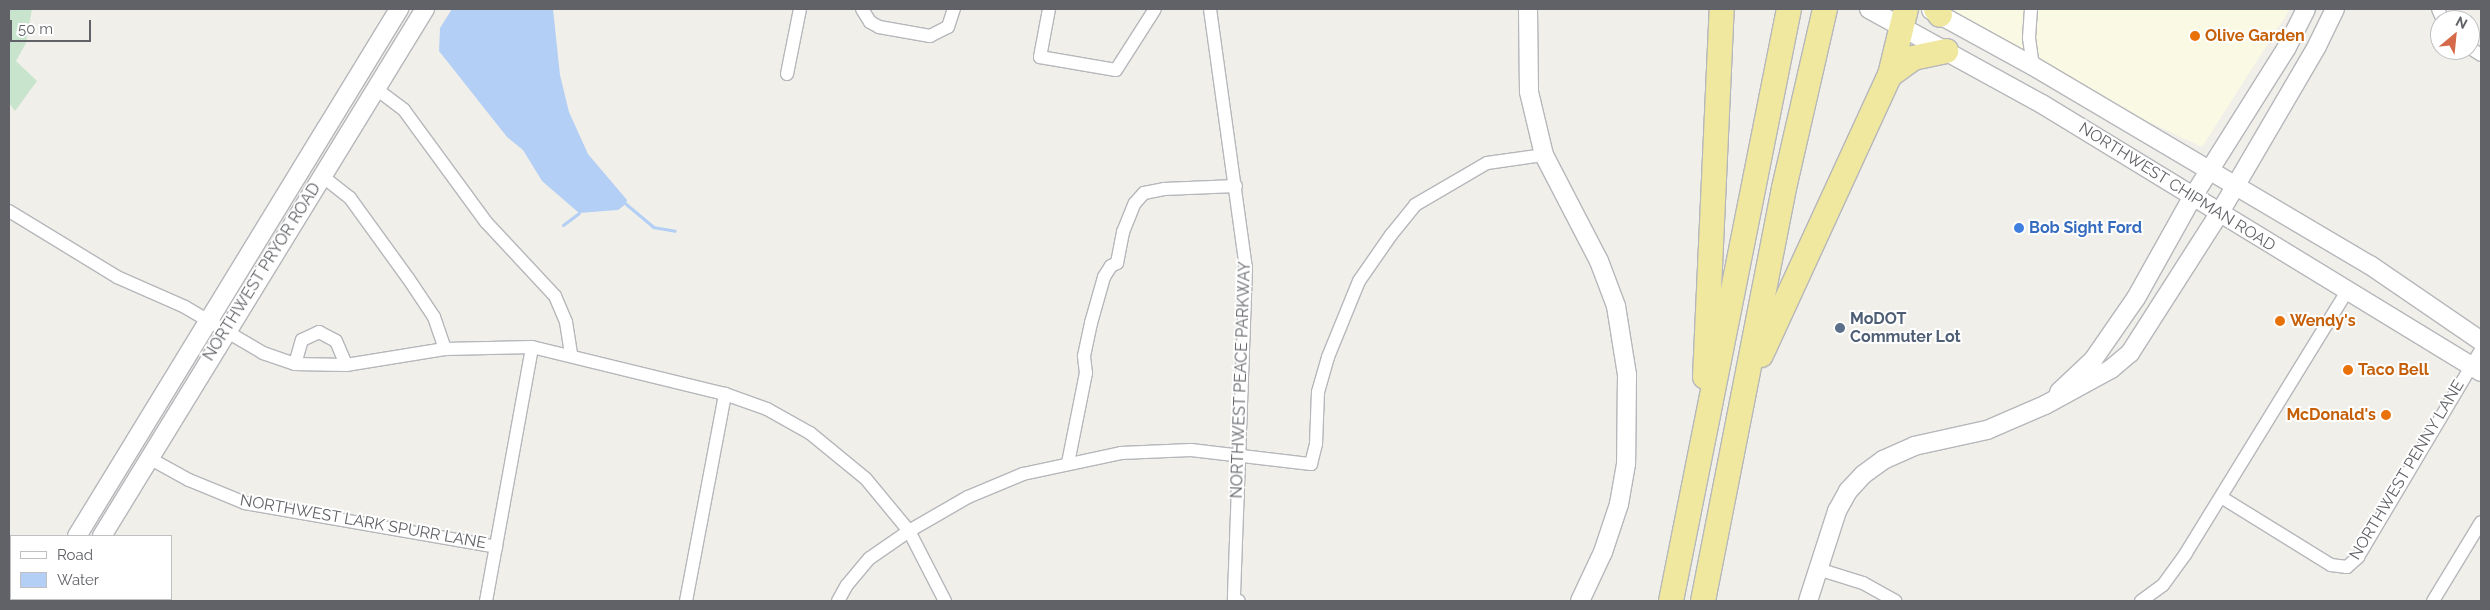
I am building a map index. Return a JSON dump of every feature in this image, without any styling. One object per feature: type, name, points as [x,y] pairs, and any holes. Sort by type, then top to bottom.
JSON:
[{"type":"highway","points":[[1704,426],[1722,9]]},
{"type":"highway","points":[[1670,601],[1789,9]]},
{"type":"highway","points":[[1702,601],[1784,188],[1823,18]]},
{"type":"highway","points":[[1742,402],[1777,317],[1890,75],[1904,18]]},
{"type":"highway","points":[[1890,75],[1913,58],[1946,51]]},
{"type":"main road","name":"NORTHWEST PRYOR ROAD","points":[[78,535],[399,9]]},
{"type":"main road","name":"NORTHWEST PRYOR ROAD","points":[[103,535],[225,331],[425,9]]},
{"type":"main road","points":[[1528,9],[1529,92],[1544,155],[1599,261],[1616,306],[1627,374],[1626,464],[1619,504],[1603,552],[1580,601]]},
{"type":"main road","name":"NORTHWEST CHIPMAN ROAD","points":[[1869,9],[1904,18],[1946,51],[2042,104],[2218,214],[2348,290],[2476,369]]},
{"type":"main road","points":[[2045,406],[2093,360],[2114,331],[2192,198],[2287,47],[2306,9]]},
{"type":"main road","points":[[1808,601],[1828,533],[1848,491],[1883,460],[1914,446],[1987,430],[2045,406],[2111,369],[2130,353],[2218,214],[2335,9]]},
{"type":"main road","name":"NORTHWEST CHIPMAN ROAD","points":[[1935,11],[2034,66],[2370,265],[2481,341]]},
{"type":"street","points":[[786,74],[800,9]]},
{"type":"street","points":[[862,9],[870,22],[879,27],[930,36],[948,27],[954,9]]},
{"type":"street","points":[[1049,9],[1040,57],[1116,70],[1155,9]]},
{"type":"street","name":"NORTHWEST PEACE PARKWAY","points":[[1211,9],[1246,268],[1234,598],[1239,601]]},
{"type":"street","points":[[2031,9],[2029,38],[2034,66]]},
{"type":"street","points":[[375,88],[404,110],[486,222],[555,296],[566,322],[571,355]]},
{"type":"street","points":[[838,601],[870,558],[910,531],[968,497],[1023,474],[1121,453],[1191,450],[1239,454],[1311,464],[1316,444],[1318,392],[1328,357],[1359,281],[1391,235],[1415,205],[1487,163],[1544,155]]},
{"type":"street","points":[[322,176],[350,198],[408,278],[434,317],[445,349]]},
{"type":"street","points":[[1068,463],[1086,373],[1084,356],[1092,323],[1104,277],[1111,266],[1117,263],[1123,232],[1135,203],[1144,193],[1164,189],[1236,186]]},
{"type":"street","points":[[9,211],[117,277],[209,320],[263,353],[295,364],[346,365],[445,349],[532,347],[725,394],[767,409],[830,448],[866,479],[910,531],[945,601]]},
{"type":"street","points":[[2141,601],[2163,585],[2221,497],[2348,290]]},
{"type":"street","points":[[295,364],[302,340],[319,332],[336,341],[346,365]]},
{"type":"street","points":[[486,601],[532,347]]},
{"type":"street","name":"NORTHWEST PENNY LANE","points":[[2221,497],[2331,565],[2347,567],[2358,557],[2476,369],[2481,350]]},
{"type":"street","points":[[686,601],[725,394]]},
{"type":"street","name":"NORTHWEST LARK SPURR LANE","points":[[149,458],[189,480],[245,503],[496,547]]},
{"type":"street","points":[[2433,601],[2481,522]]},
{"type":"street","points":[[1818,569],[1863,583],[1895,601]]},
{"type":"shaded area","points":[[9,9],[32,9],[26,43],[16,61],[37,81],[15,111],[9,103]]},
{"type":"shaded area","points":[[1953,9],[2290,9],[2202,147],[2040,70]]},
{"type":"water","points":[[452,9],[553,9],[560,75],[569,112],[588,154],[627,200],[626,204],[618,210],[579,213],[542,181],[523,150],[507,137],[439,51],[440,28]]},
{"type":"waterway","points":[[626,204],[653,227],[675,231]]},
{"type":"waterway","points":[[563,225],[579,213]]},
{"type":"place","name":"Olive Garden","points":[[2195,36]]},
{"type":"place","name":"Bob Sight Ford","points":[[2019,228]]},
{"type":"place","name":"Wendy's","points":[[2280,321]]},
{"type":"place","name":"MoDOT Commuter Lot","points":[[1840,328]]},
{"type":"place","name":"Taco Bell","points":[[2348,370]]},
{"type":"place","name":"McDonald's","points":[[2386,415]]}]
